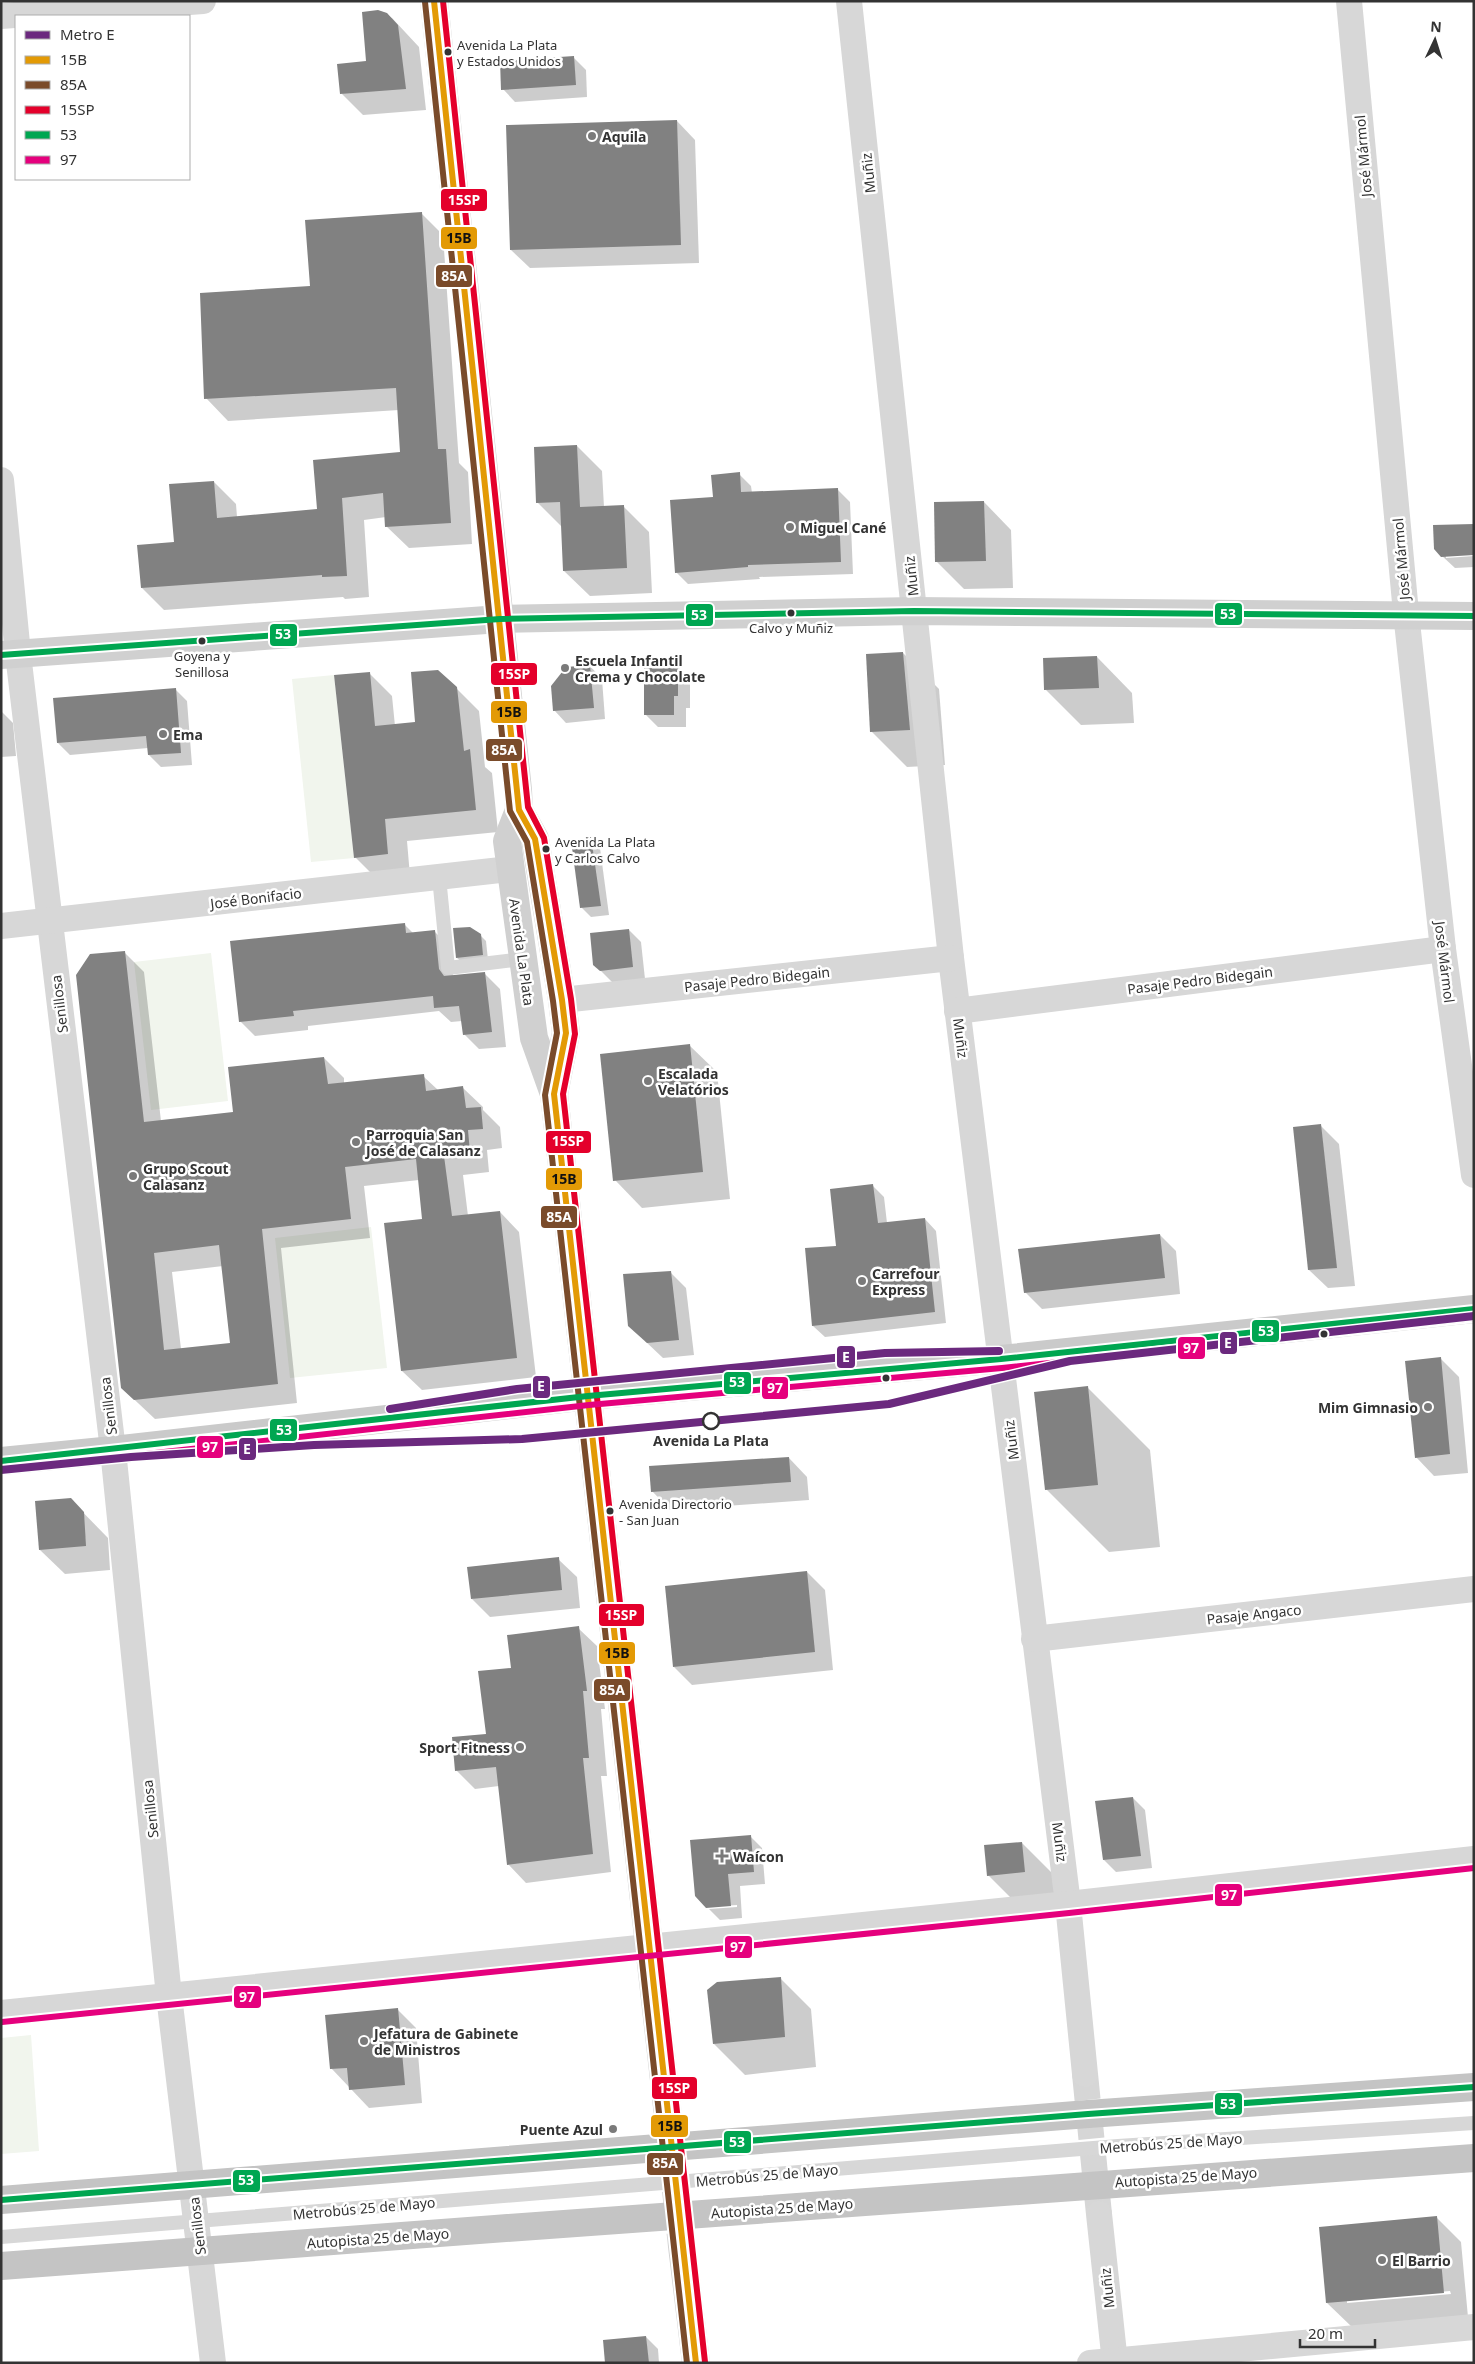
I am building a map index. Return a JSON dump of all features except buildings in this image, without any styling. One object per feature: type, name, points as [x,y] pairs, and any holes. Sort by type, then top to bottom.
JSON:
[{"type":"highway","points":[[1,2200],[1058,2116],[1474,2087]]},
{"type":"highway","name":"Autopista 25 de Mayo","points":[[1,2266],[1095,2183],[1474,2158]]},
{"type":"main road","name":"Avenida La Plata","points":[[434,1],[519,810],[535,838],[558,972],[566,1033],[554,1094]]},
{"type":"main road","points":[[10,654],[500,619],[914,611],[1474,616]]},
{"type":"main road","name":"Avenida La Plata","points":[[519,810],[507,842],[510,869],[534,1038],[554,1094],[668,2107]]},
{"type":"main road","points":[[510,869],[522,868],[529,876],[540,950],[558,972]]},
{"type":"main road","points":[[1,1461],[588,1396],[1001,1359],[1474,1309]]},
{"type":"main road","points":[[682,2246],[696,2363]]},
{"type":"street","points":[[1,16],[203,1]]},
{"type":"street","name":"Muñiz","points":[[849,1],[957,1011],[1068,1904],[1085,2074]]},
{"type":"street","name":"José Mármol","points":[[1349,1],[1406,614],[1443,949],[1474,1175]]},
{"type":"street","name":"Senillosa","points":[[1,480],[10,654],[49,921],[113,1450],[169,1996],[213,2363]]},
{"type":"street","name":"José Bonifacio","points":[[1,926],[510,869]]},
{"type":"street","name":"Pasaje Pedro Bidegain","points":[[957,1011],[1443,949]]},
{"type":"street","name":"Pasaje Pedro Bidegain","points":[[562,1000],[951,958]]},
{"type":"street","name":"Pasaje Angaco","points":[[1034,1639],[1474,1589]]},
{"type":"street","points":[[1,2013],[1068,1904],[1474,1859]]},
{"type":"street","name":"Muñiz","points":[[1099,2214],[1106,2362]]},
{"type":"street","points":[[1106,2362],[1474,2327]]},
{"type":"lane","points":[[439,877],[448,968],[523,959]]},
{"type":"lane","name":"Metrobús 25 de Mayo","points":[[1,2237],[1108,2147],[1474,2123]]},
{"type":"shaded area","points":[[334,675],[354,858],[311,862],[292,679]]},
{"type":"shaded area","points":[[211,953],[228,1101],[151,1110],[134,962]]},
{"type":"shaded area","points":[[371,1227],[387,1368],[290,1378],[275,1238]]},
{"type":"shaded area","points":[[31,2035],[39,2151],[1,2154],[1,2038]]},
{"type":"tunnel","points":[[1085,2074],[1099,2214]]},
{"type":"tunnel","points":[[667,2107],[682,2246]]},
{"type":"metro line","name":"E","points":[[1,1470],[131,1457],[314,1445],[522,1439],[889,1404],[1070,1361],[1474,1316]]},
{"type":"metro line","name":"E","points":[[390,1409],[517,1389],[885,1353],[999,1351]]},
{"type":"transit line","name":"15B","points":[[434,1],[519,810],[535,839],[566,1033],[554,1094],[696,2363]]},
{"type":"transit line","name":"15SP","points":[[443,1],[528,807],[544,838],[571,999],[575,1034],[563,1094],[705,2362]]},
{"type":"transit line","name":"85A","points":[[425,2],[510,811],[527,842],[557,1033],[545,1095],[687,2363]]},
{"type":"transit line","name":"53","points":[[1,655],[500,619],[914,611],[1474,616]]},
{"type":"transit line","name":"53","points":[[1,1461],[588,1396],[1001,1359],[1474,1309]]},
{"type":"transit line","name":"97","points":[[2,1470],[589,1405],[1002,1368],[1474,1318]]},
{"type":"transit line","name":"97","points":[[2,2022],[1069,1913],[1474,1868]]},
{"type":"transit line","name":"53","points":[[1,2200],[1088,2114],[1474,2087]]},
{"type":"place","name":"Avenida La Plata y Estados Unidos","points":[[448,52]]},
{"type":"place","name":"Aquila","points":[[592,136]]},
{"type":"place","name":"Miguel Cané","points":[[790,527]]},
{"type":"place","name":"Calvo y Muñiz","points":[[791,613]]},
{"type":"place","name":"Goyena y Senillosa","points":[[202,641]]},
{"type":"place","name":"Escuela Infantil Crema y Chocolate","points":[[565,668]]},
{"type":"place","name":"Ema","points":[[163,734]]},
{"type":"place","name":"Avenida La Plata y Carlos Calvo","points":[[546,849]]},
{"type":"place","name":"Escalada Velatórios","points":[[648,1081]]},
{"type":"place","name":"Parroquia San José de Calasanz","points":[[356,1142]]},
{"type":"place","name":"Grupo Scout Calasanz","points":[[133,1176]]},
{"type":"place","name":"Carrefour Express","points":[[862,1281]]},
{"type":"place","name":"Mim Gimnasio","points":[[1428,1407]]},
{"type":"place","name":"Avenida La Plata","points":[[711,1421]]},
{"type":"place","name":"Avenida Directorio - San Juan","points":[[610,1511]]},
{"type":"place","name":"Sport Fitness","points":[[520,1747]]},
{"type":"place","name":"Waícon","points":[[722,1856]]},
{"type":"place","name":"Jefatura de Gabinete de Ministros","points":[[364,2041]]},
{"type":"place","name":"Puente Azul","points":[[613,2129]]},
{"type":"place","name":"El Barrio","points":[[1382,2260]]}]
